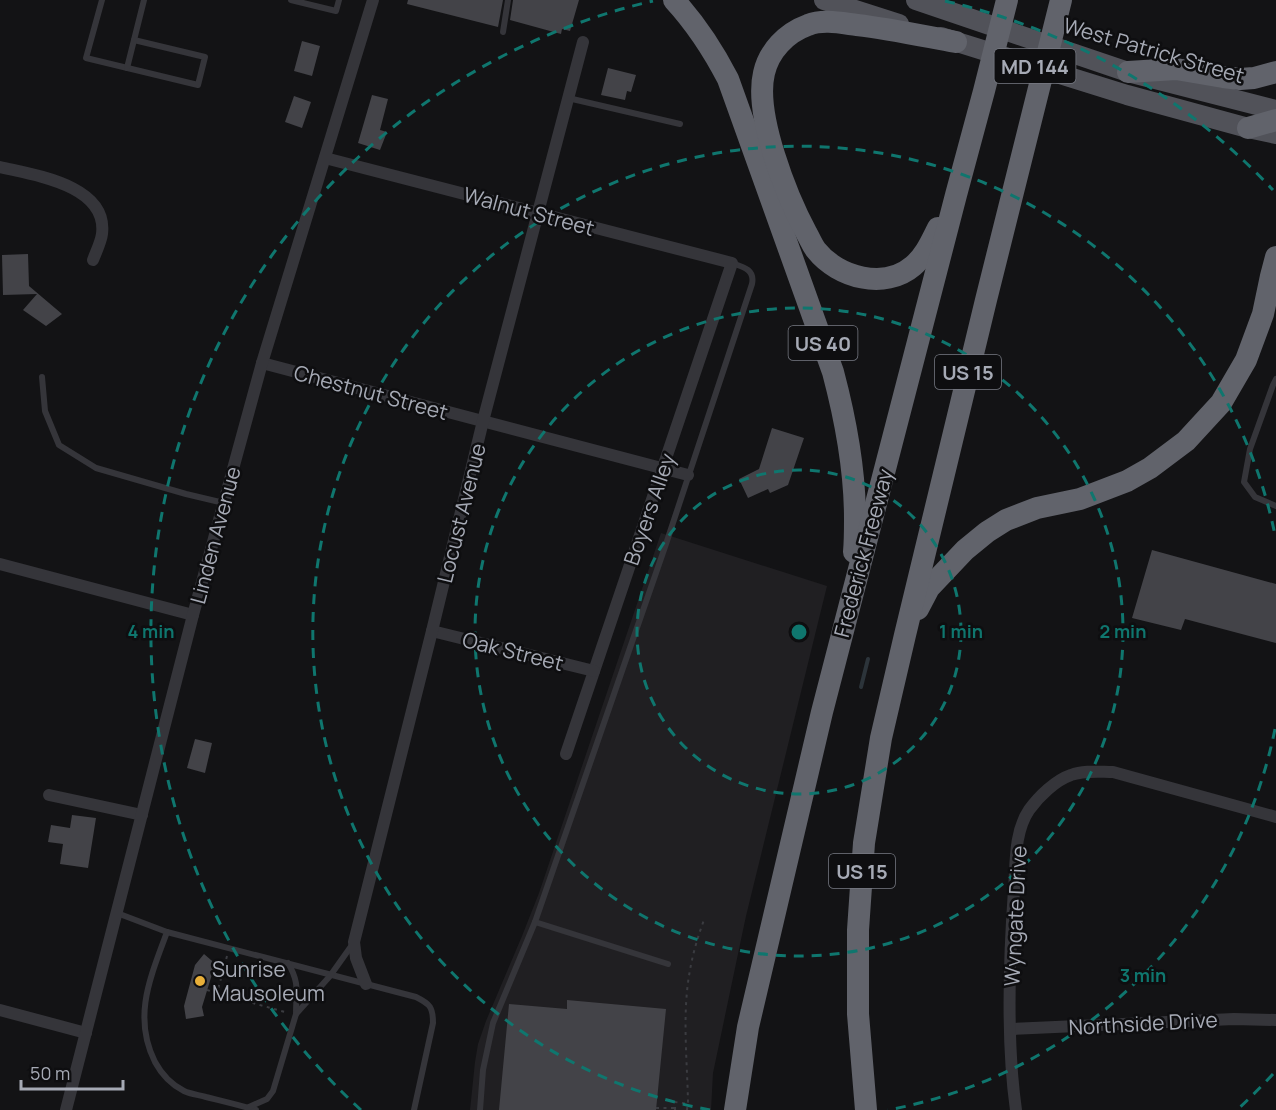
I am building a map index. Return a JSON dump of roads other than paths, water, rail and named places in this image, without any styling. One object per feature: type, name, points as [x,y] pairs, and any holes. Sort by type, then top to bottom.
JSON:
[{"type":"highway","name":"US 40","points":[[674,0],[688,14],[718,59],[728,79],[833,372],[843,409],[853,473],[855,548],[822,712]]},
{"type":"highway","name":"Frederick Freeway","points":[[735,1110],[748,1027],[822,712],[1007,0]]},
{"type":"highway","name":"US 15","points":[[866,1110],[858,1014],[858,930],[864,843],[881,738],[1060,3]]},
{"type":"highway","points":[[956,42],[887,29],[829,22],[810,24],[792,32],[779,44],[769,59],[762,86],[765,120],[776,161],[796,214],[816,250],[832,265],[849,274],[881,279],[897,276],[912,268],[922,257],[956,195]]},
{"type":"highway","points":[[1128,72],[1176,69],[1240,79],[1276,72]]},
{"type":"highway","points":[[1248,128],[1276,120]]},
{"type":"highway","points":[[905,635],[929,588],[965,550],[987,532],[1006,520],[1037,507],[1080,499],[1127,481],[1150,468],[1186,441],[1221,403],[1246,360],[1263,314],[1276,257]]},
{"type":"main road","name":"MD 144","points":[[824,0],[1127,95],[1276,134]]},
{"type":"main road","name":"West Patrick Street","points":[[916,0],[1128,72],[1276,110]]},
{"type":"street","name":"Linden Avenue","points":[[66,1110],[193,615],[262,363],[373,0]]},
{"type":"street","name":"Locust Avenue","points":[[366,984],[356,958],[354,942],[483,421],[583,42]]},
{"type":"street","name":"Walnut Street","points":[[325,158],[732,264]]},
{"type":"street","points":[[0,167],[54,180],[78,191],[96,205],[101,218],[102,234],[93,260]]},
{"type":"street","name":"Boyers Alley","points":[[566,754],[732,264]]},
{"type":"street","name":"Chestnut Street","points":[[262,363],[688,475]]},
{"type":"street","points":[[0,564],[193,615]]},
{"type":"street","name":"Oak Street","points":[[432,631],[594,672]]},
{"type":"street","name":"Wyngate Drive","points":[[1016,1110],[1012,1076],[1011,1029],[1012,920],[1017,847],[1021,828],[1029,810],[1042,795],[1071,775],[1113,772],[1276,817]]},
{"type":"street","points":[[49,795],[142,815]]},
{"type":"street","points":[[0,1010],[86,1033]]},
{"type":"street","name":"Northside Drive","points":[[1011,1029],[1234,1018],[1276,1020]]},
{"type":"lane","points":[[102,0],[86,58],[198,85],[205,57],[134,40]]},
{"type":"lane","points":[[127,68],[144,0]]},
{"type":"lane","points":[[291,0],[336,11],[339,0]]},
{"type":"lane","points":[[503,32],[508,0]]},
{"type":"lane","points":[[568,98],[680,124]]},
{"type":"lane","points":[[480,1110],[483,1070],[493,1023],[535,922],[753,278],[751,272],[744,267],[732,264]]},
{"type":"lane","points":[[42,377],[45,411],[59,445],[96,468],[224,503]]},
{"type":"lane","points":[[1276,379],[1250,449],[1244,482],[1255,497],[1276,506]]},
{"type":"lane","points":[[117,913],[167,932],[416,997],[430,1006],[433,1023],[414,1110]]},
{"type":"lane","points":[[535,922],[668,964]]},
{"type":"lane","points":[[167,932],[153,971],[144,1013],[152,1056],[161,1073],[171,1083],[186,1092],[255,1110]]},
{"type":"lane","points":[[296,1014],[330,976],[354,942]]},
{"type":"lane","points":[[247,1108],[267,1099],[273,1091],[296,1014],[297,984],[288,963]]},
{"type":"waterway","points":[[861,687],[868,659]]},
{"type":"place","name":"Sunrise Mausoleum","points":[[200,981]]}]
